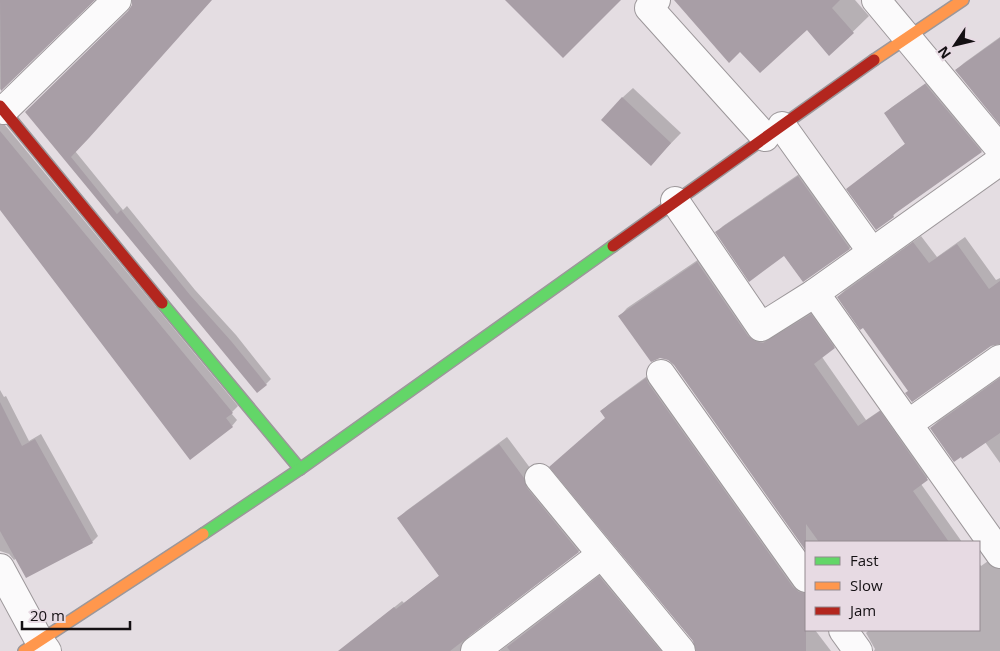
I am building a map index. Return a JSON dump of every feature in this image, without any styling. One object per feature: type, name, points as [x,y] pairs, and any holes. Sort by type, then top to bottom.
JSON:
[{"type":"street","points":[[116,0],[2,108],[300,469]]},
{"type":"street","points":[[656,0],[649,8],[773,131],[872,252]]},
{"type":"street","points":[[876,0],[908,36],[1000,149]]},
{"type":"street","points":[[0,568],[37,647],[300,469],[773,131],[908,36],[963,0]]},
{"type":"street","points":[[676,201],[761,327],[815,293],[1000,161]]},
{"type":"street","points":[[815,293],[997,545]]},
{"type":"street","points":[[908,424],[1000,359]]},
{"type":"street","points":[[662,374],[805,577]]},
{"type":"street","points":[[539,478],[680,651]]},
{"type":"street","points":[[475,651],[601,555]]},
{"type":"street","points":[[844,631],[858,651]]},
{"type":"building","points":[[0,0],[95,0],[1,91]]},
{"type":"building","points":[[132,0],[212,0],[71,157],[117,214],[121,210],[267,385],[257,393],[25,112],[128,11],[132,5]]},
{"type":"building","points":[[505,0],[621,0],[563,58]]},
{"type":"building","points":[[674,0],[840,0],[832,8],[854,33],[829,56],[807,30],[760,73],[740,52],[729,63]]},
{"type":"building","points":[[1000,38],[1000,125],[955,70]]},
{"type":"building","points":[[925,84],[982,152],[893,215],[894,217],[876,230],[846,189],[905,144],[884,113]]},
{"type":"building","points":[[622,97],[671,143],[651,166],[601,120]]},
{"type":"building","points":[[0,131],[233,413],[226,418],[233,427],[190,460],[0,210]]},
{"type":"building","points":[[798,176],[850,249],[803,282],[784,256],[749,282],[715,232]]},
{"type":"building","points":[[913,242],[929,263],[957,244],[989,289],[1000,281],[1000,344],[991,346],[912,402],[905,393],[908,391],[863,328],[860,330],[837,297]]},
{"type":"building","points":[[697,262],[748,336],[755,341],[763,343],[811,314],[835,348],[814,364],[858,426],[880,411],[928,480],[913,491],[948,541],[818,541],[806,524],[805,550],[674,365],[668,360],[660,358],[651,362],[618,316]]},
{"type":"building","points":[[646,378],[793,587],[799,592],[805,593],[806,651],[696,651],[693,641],[549,467],[605,418],[600,411]]},
{"type":"building","points":[[1000,378],[1000,433],[962,459],[961,457],[954,462],[930,428]]},
{"type":"building","points":[[0,402],[22,446],[35,439],[93,543],[26,578],[0,531]]},
{"type":"building","points":[[499,444],[524,478],[527,488],[579,552],[450,651],[338,651],[394,607],[396,609],[439,576],[397,518]]},
{"type":"building","points":[[599,576],[661,651],[510,651],[507,647]]},
{"type":"traffic: fast","points":[[203,534],[300,469],[613,246]]},
{"type":"traffic: fast","points":[[162,303],[300,469]]},
{"type":"traffic: slow","points":[[874,60],[963,0]]},
{"type":"traffic: slow","points":[[24,651],[203,534]]},
{"type":"traffic: jam","points":[[613,246],[874,60]]},
{"type":"traffic: jam","points":[[0,106],[162,303]]}]
